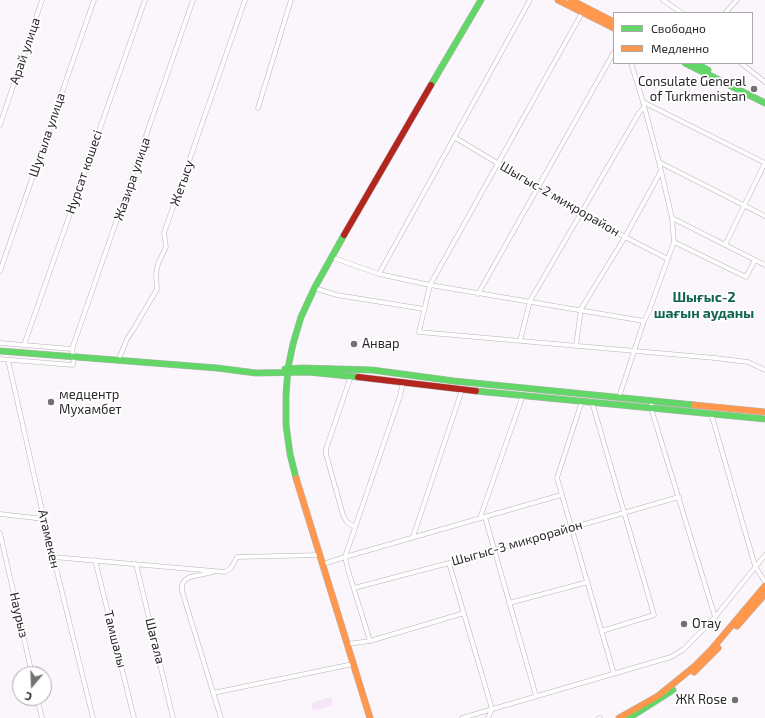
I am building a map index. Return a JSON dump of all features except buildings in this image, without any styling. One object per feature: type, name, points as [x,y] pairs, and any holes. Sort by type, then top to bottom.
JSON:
[{"type":"main road","points":[[370,718],[297,482],[290,454],[286,425],[288,370],[293,344],[301,317],[314,288],[481,0]]},
{"type":"main road","points":[[558,0],[568,1],[613,27]]},
{"type":"main road","points":[[583,10],[613,22]]},
{"type":"main road","points":[[687,64],[765,103]]},
{"type":"main road","points":[[696,64],[765,98]]},
{"type":"main road","points":[[0,351],[217,368],[256,373],[288,370],[372,370],[454,382],[765,412]]},
{"type":"main road","points":[[288,370],[403,382],[452,389],[765,419]]},
{"type":"main road","points":[[452,389],[454,382]]},
{"type":"main road","points":[[619,718],[637,714],[695,666],[716,644],[765,586]]},
{"type":"main road","points":[[629,718],[660,699],[700,667],[765,594]]},
{"type":"street","name":"Арай улица","points":[[0,125],[42,0]]},
{"type":"street","name":"Шугыла улица","points":[[0,271],[94,0]]},
{"type":"street","name":"Нурсат кошесi","points":[[24,345],[145,0]]},
{"type":"street","name":"Жазира улица","points":[[72,349],[193,0]]},
{"type":"street","name":"Жетысу","points":[[118,361],[127,339],[157,289],[156,274],[158,264],[166,247],[164,234],[245,0]]},
{"type":"street","points":[[258,108],[291,0]]},
{"type":"street","points":[[379,274],[530,0]]},
{"type":"street","points":[[663,0],[681,12]]},
{"type":"street","points":[[726,12],[737,0]]},
{"type":"street","points":[[583,10],[430,285],[419,332],[715,358],[748,362],[765,370]]},
{"type":"street","points":[[478,294],[613,54]]},
{"type":"street","points":[[619,397],[644,321],[650,312],[674,242],[672,218],[659,162],[644,104],[631,64]]},
{"type":"street","points":[[742,64],[765,82]]},
{"type":"street","points":[[644,104],[765,163],[725,245]]},
{"type":"street","points":[[520,341],[530,301],[644,104]]},
{"type":"street","name":"Шыгыс-2 микрорайон","points":[[454,138],[625,237],[668,259]]},
{"type":"street","points":[[659,162],[765,216]]},
{"type":"street","points":[[576,346],[580,309],[625,237],[661,171]]},
{"type":"street","points":[[672,218],[765,265]]},
{"type":"street","points":[[674,242],[746,277],[755,260]]},
{"type":"street","points":[[331,257],[379,274],[430,285],[478,294],[580,309],[644,321]]},
{"type":"street","points":[[314,288],[336,295],[424,309]]},
{"type":"street","points":[[0,343],[72,349],[74,357],[73,365],[0,359]]},
{"type":"street","name":"Атамекен","points":[[8,360],[53,557],[93,718]]},
{"type":"street","points":[[351,376],[326,449],[326,454],[343,515],[347,522],[355,527]]},
{"type":"street","points":[[370,641],[345,557],[400,396],[403,382]]},
{"type":"street","points":[[413,537],[462,390]]},
{"type":"street","points":[[523,395],[482,517],[494,550],[536,696]]},
{"type":"street","points":[[652,400],[651,408],[716,616]]},
{"type":"street","points":[[582,401],[557,478],[614,674]]},
{"type":"street","points":[[592,402],[654,615],[602,631]]},
{"type":"street","points":[[711,413],[755,566],[765,582]]},
{"type":"street","points":[[323,564],[562,494]]},
{"type":"street","name":"Шыгыс-3 микрорайон","points":[[354,588],[449,563],[679,497]]},
{"type":"street","points":[[0,514],[44,519]]},
{"type":"street","name":"Наурыз","points":[[0,533],[30,666]]},
{"type":"street","points":[[462,718],[671,657],[684,649],[716,616],[765,554]]},
{"type":"street","points":[[53,557],[225,572],[233,566],[237,557],[320,555]]},
{"type":"street","name":"Тамшалы","points":[[95,560],[134,718]]},
{"type":"street","points":[[449,563],[492,709],[488,718]]},
{"type":"street","name":"Шагала","points":[[136,564],[173,718]]},
{"type":"street","points":[[216,571],[190,577],[185,580],[182,586],[182,591],[221,718]]},
{"type":"street","points":[[509,603],[588,582]]},
{"type":"street","points":[[348,644],[370,641],[464,613]]},
{"type":"street","points":[[213,693],[354,664]]},
{"type":"street","points":[[39,706],[42,718]]},
{"type":"shaded area","points":[[331,697],[333,705],[313,711],[311,703]]},
{"type":"traffic: fast","points":[[431,85],[481,0]]},
{"type":"traffic: fast","points":[[687,64],[765,103]]},
{"type":"traffic: fast","points":[[697,64],[708,70]]},
{"type":"traffic: fast","points":[[296,478],[290,454],[286,425],[288,368],[301,317],[315,287],[344,235]]},
{"type":"traffic: fast","points":[[0,351],[217,368],[256,373],[308,372],[358,377]]},
{"type":"traffic: fast","points":[[285,369],[372,370],[454,381],[694,405]]},
{"type":"traffic: fast","points":[[476,391],[765,419]]},
{"type":"traffic: fast","points":[[629,718],[673,690]]},
{"type":"traffic: slow","points":[[558,0],[613,28]]},
{"type":"traffic: slow","points":[[571,0],[613,21]]},
{"type":"traffic: slow","points":[[694,405],[765,412]]},
{"type":"traffic: slow","points":[[296,478],[370,718]]},
{"type":"traffic: slow","points":[[619,718],[658,696],[695,666],[711,650],[765,586]]},
{"type":"traffic: slow","points":[[737,626],[765,594]]},
{"type":"traffic: slow","points":[[694,672],[718,648]]},
{"type":"traffic: jam","points":[[344,235],[431,85]]},
{"type":"traffic: jam","points":[[358,377],[476,391]]},
{"type":"place","name":"Consulate General of Turkmenistan","points":[[754,89]]},
{"type":"place","name":"Анвар","points":[[354,344]]},
{"type":"place","name":"медцентр Мухамбет","points":[[51,402]]},
{"type":"place","name":"Отау","points":[[684,624]]},
{"type":"place","name":"ЖК Rose","points":[[735,700]]},
{"type":"district","name":"Шығыс-2 шағын ауданы","points":[[704,306]]}]
